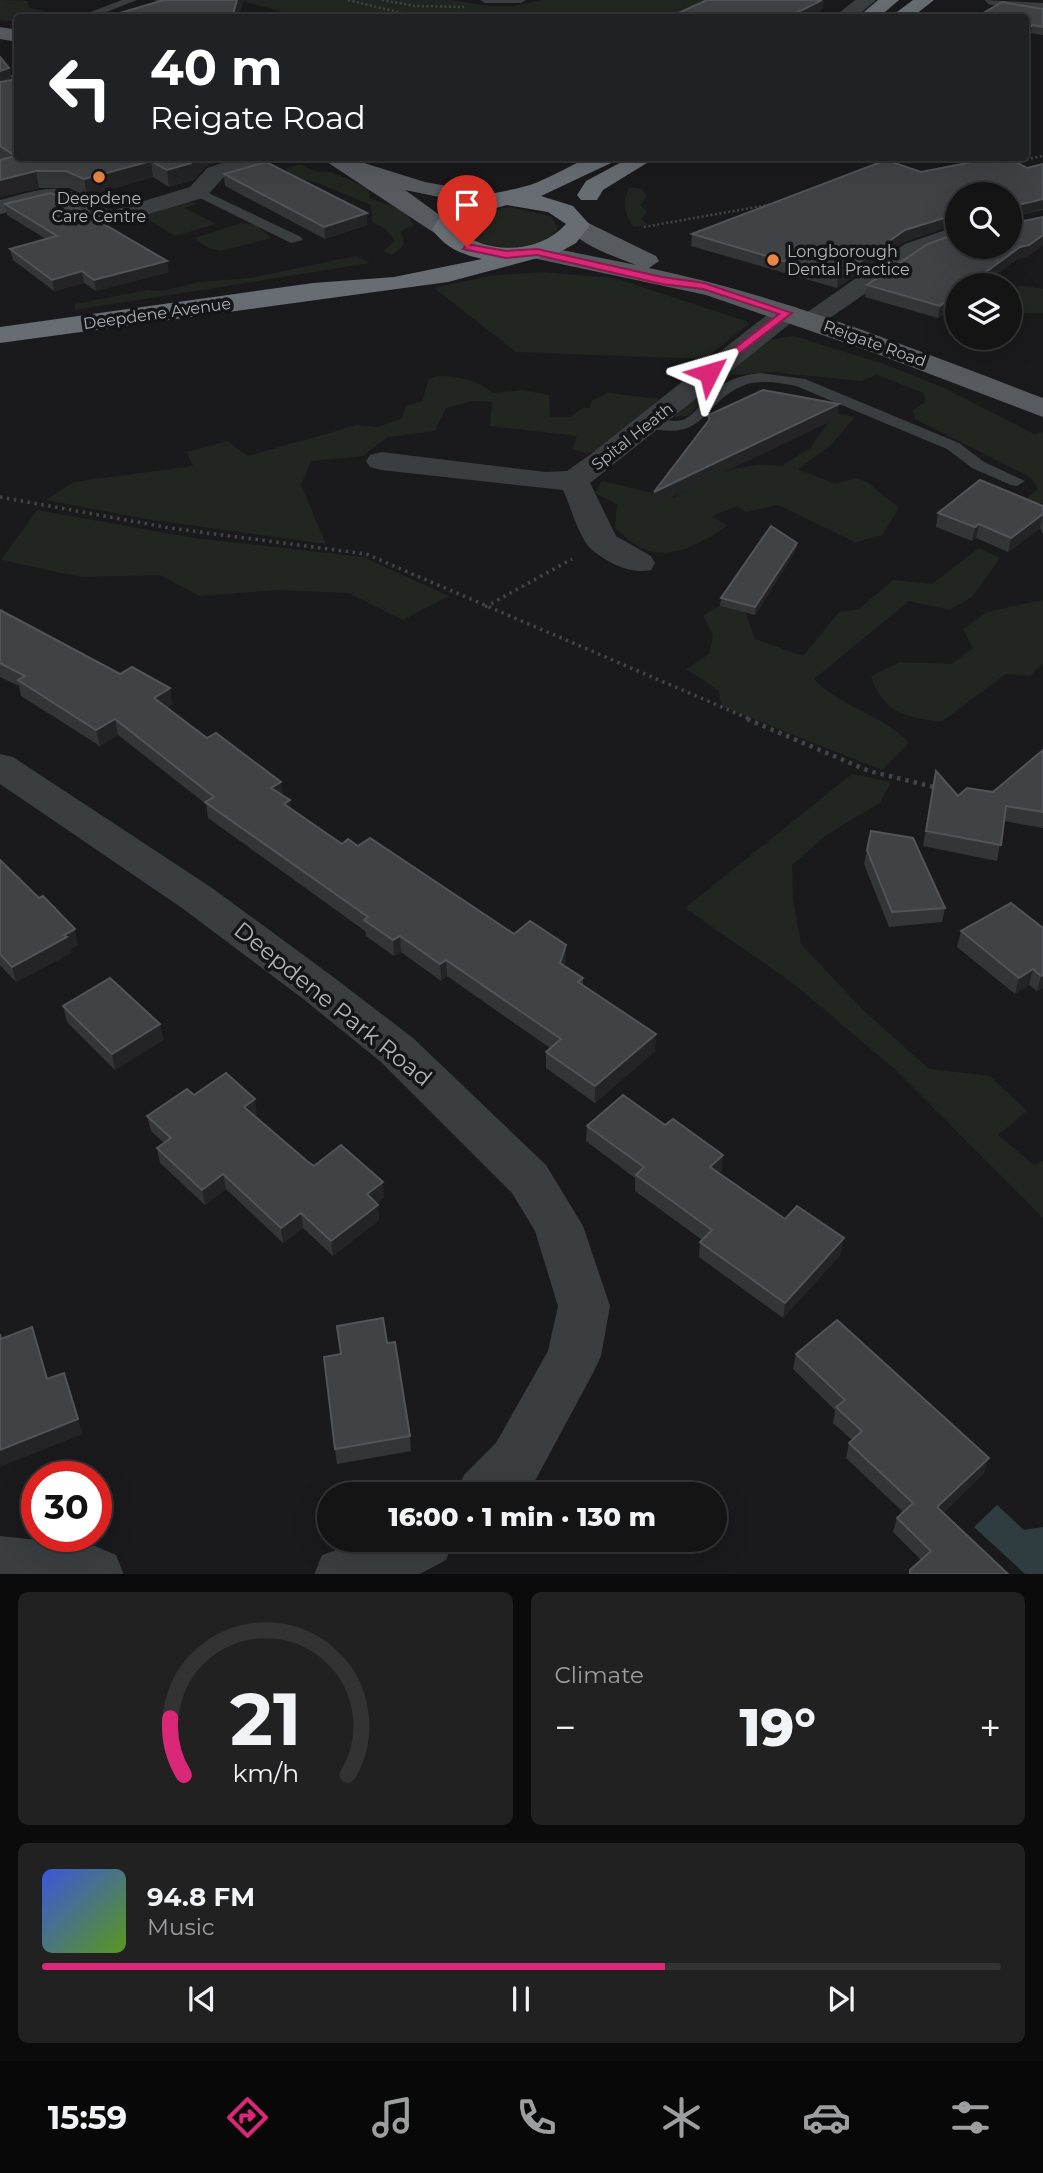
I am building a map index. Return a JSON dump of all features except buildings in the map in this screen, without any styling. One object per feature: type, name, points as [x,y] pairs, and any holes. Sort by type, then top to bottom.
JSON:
[{"type":"highway","points":[[871,14],[890,0]]},
{"type":"highway","points":[[904,14],[925,0]]},
{"type":"highway","points":[[313,291],[418,264],[440,251],[447,233],[447,219],[456,212],[545,187],[591,161]]},
{"type":"highway","points":[[313,291],[345,290],[424,278],[532,253],[567,240],[594,186],[639,161]]},
{"type":"highway","points":[[500,200],[548,205],[576,221]]},
{"type":"highway","points":[[447,233],[488,253],[532,253]]},
{"type":"highway","name":"Deepdene Avenue","points":[[0,335],[313,291]]},
{"type":"main road","points":[[338,161],[358,170],[415,206],[447,233]]},
{"type":"main road","points":[[358,170],[432,191],[500,200]]},
{"type":"main road","name":"Reigate Road","points":[[576,221],[604,242],[704,286],[798,316],[951,371],[1043,408]]},
{"type":"main road","name":"Reigate Road","points":[[532,253],[662,281],[704,286]]},
{"type":"street","points":[[848,14],[867,0]]},
{"type":"street","points":[[994,0],[1043,9]]},
{"type":"street","points":[[0,207],[54,194],[107,218],[198,192],[215,173],[249,161]]},
{"type":"street","name":"Spital Heath","points":[[381,460],[547,481],[574,480],[650,424],[729,356],[914,248],[945,237]]},
{"type":"street","name":"Spital Heath","points":[[574,480],[603,542]]},
{"type":"street","points":[[603,542],[639,563]]},
{"type":"street","name":"Deepdene Park Road","points":[[0,766],[197,898],[327,995],[397,1050],[529,1179],[558,1226],[584,1306],[573,1356],[516,1461],[496,1482]]},
{"type":"street","points":[[343,1574],[367,1570],[402,1552]]},
{"type":"street","points":[[0,1565],[95,1574]]},
{"type":"lane","points":[[92,14],[132,0]]},
{"type":"lane","points":[[158,0],[168,0]]},
{"type":"lane","points":[[485,0],[521,0]]},
{"type":"lane","points":[[198,192],[296,240]]},
{"type":"lane","points":[[650,424],[670,428],[692,423],[735,383],[756,377],[776,377],[800,382],[953,446],[978,465],[1017,481]]},
{"type":"path","points":[[348,0],[406,14]]},
{"type":"path","points":[[382,0],[464,8],[502,2]]},
{"type":"path","points":[[382,8],[394,3]]},
{"type":"path","points":[[0,68],[14,80]]},
{"type":"path","points":[[7,85],[14,83]]},
{"type":"path","points":[[1003,164],[1018,161]]},
{"type":"path","points":[[636,228],[773,204]]},
{"type":"path","points":[[1,498],[170,528],[366,554],[869,771],[949,790]]},
{"type":"path","points":[[484,607],[603,542]]},
{"type":"shaded area","points":[[0,0],[28,1],[28,7],[46,12],[71,13],[14,14],[14,22],[0,20]]},
{"type":"shaded area","points":[[238,0],[449,0],[491,6],[514,6],[540,0],[724,0],[691,14],[284,14],[286,13]]},
{"type":"shaded area","points":[[300,164],[314,171],[332,172],[369,189],[369,198],[405,211],[414,225],[401,231],[404,245],[392,255],[383,251],[395,241],[386,229],[372,222],[371,205],[315,182],[290,176],[286,168]]},
{"type":"shaded area","points":[[629,187],[642,189],[647,196],[640,205],[647,212],[641,219],[648,225],[634,227],[628,217],[625,198]]},
{"type":"shaded area","points":[[183,202],[199,203],[185,208],[216,224],[176,236],[145,218],[128,222],[134,217]]},
{"type":"shaded area","points":[[509,207],[551,216],[558,228],[539,242],[510,247],[482,242],[461,229],[468,216]]},
{"type":"shaded area","points":[[241,223],[256,225],[271,238],[221,251],[208,248],[195,238]]},
{"type":"shaded area","points":[[356,256],[370,263],[75,310],[75,304],[148,290],[162,291],[199,282],[250,278]]},
{"type":"shaded area","points":[[542,272],[614,278],[749,324],[705,359],[516,352],[434,288],[488,276]]},
{"type":"shaded area","points":[[1022,286],[1043,289],[1043,313],[1022,313]]},
{"type":"shaded area","points":[[793,336],[884,364],[942,387],[1034,434],[1043,432],[1043,503],[1032,504],[1027,498],[1038,489],[1030,477],[915,419],[913,410],[925,402],[924,393],[877,375],[861,381],[771,372],[732,375],[687,416],[674,417],[763,341]]},
{"type":"shaded area","points":[[437,376],[467,380],[493,393],[523,390],[549,395],[550,417],[570,417],[582,408],[590,408],[591,401],[608,393],[659,399],[608,446],[587,454],[572,449],[577,436],[490,426],[492,402],[473,401],[446,408],[435,431],[388,437],[363,456],[311,461],[301,485],[326,544],[146,519],[46,500],[74,482],[193,466],[187,452],[227,441],[248,456],[357,425],[378,427],[402,418],[406,406],[422,401],[429,379]]},
{"type":"shaded area","points":[[835,413],[855,417],[831,445],[798,469],[835,484],[855,478],[867,482],[899,508],[882,535],[855,542],[778,505],[746,512],[737,506],[712,516],[727,526],[707,538],[686,548],[663,553],[652,552],[638,546],[615,528],[617,504],[595,493],[602,481],[674,498],[698,483],[725,472],[754,466],[782,466],[810,448]]},
{"type":"shaded area","points":[[37,510],[194,538],[363,557],[449,596],[403,620],[349,593],[278,590],[200,596],[160,575],[81,577],[1,560]]},
{"type":"shaded area","points":[[979,548],[1000,558],[972,597],[950,610],[909,601],[814,679],[837,698],[887,725],[909,743],[882,770],[721,706],[719,691],[686,669],[709,654],[713,635],[703,615],[720,606],[745,612],[755,639],[803,656],[839,612],[859,609],[893,580],[932,584]]},
{"type":"shaded area","points":[[1043,600],[1043,663],[1030,676],[1006,674],[941,722],[897,711],[882,698],[876,688],[871,676],[900,662],[951,664],[973,648],[963,629],[987,612]]},
{"type":"shaded area","points":[[852,774],[891,782],[880,803],[829,833],[792,865],[793,899],[801,944],[863,1010],[929,1069],[990,1076],[1027,1111],[998,1135],[1034,1165],[1043,1161],[1043,1218],[898,1072],[794,984],[685,908]]},
{"type":"shaded area","points":[[997,1505],[1024,1530],[1043,1527],[1043,1574],[1025,1574],[974,1527]]},
{"type":"place","name":"Deepdene Care Centre","points":[[99,177]]},
{"type":"place","name":"Longborough Dental Practice","points":[[773,260]]},
{"type":"route","points":[[467,247],[488,253],[537,252],[662,281],[704,286],[787,313],[709,373]]}]
